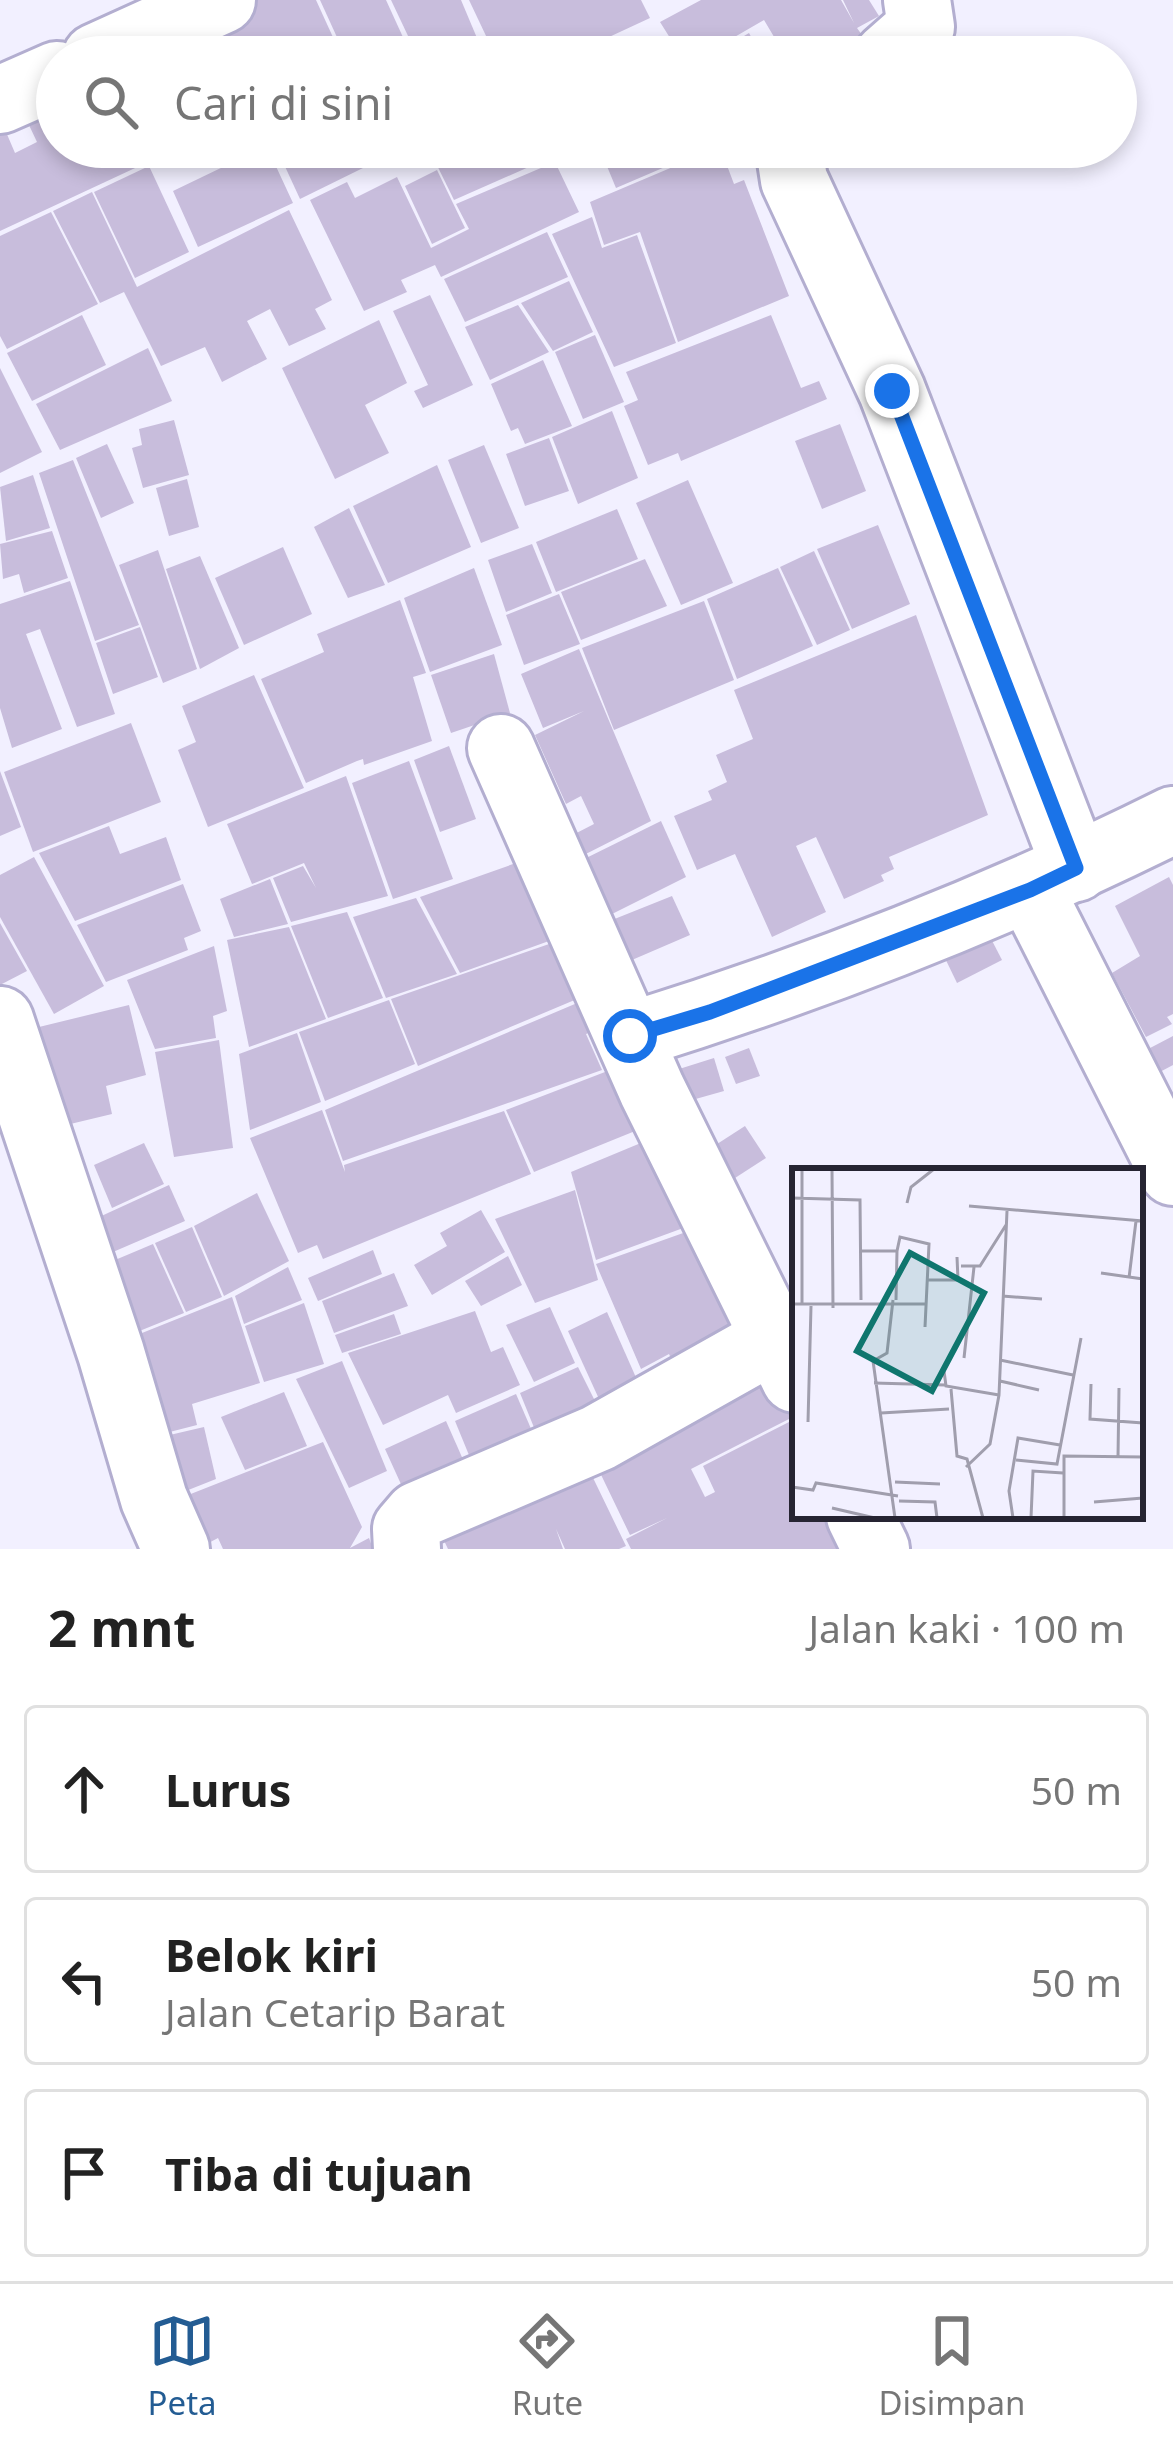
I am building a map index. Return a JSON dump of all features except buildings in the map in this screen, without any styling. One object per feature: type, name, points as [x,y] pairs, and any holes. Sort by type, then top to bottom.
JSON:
[{"type":"street","points":[[142,36],[222,0]]},
{"type":"street","points":[[911,36],[921,27],[916,0]]},
{"type":"street","points":[[0,100],[36,84]]},
{"type":"street","points":[[792,168],[892,391],[1053,879],[1173,1172]]},
{"type":"street","points":[[407,1549],[406,1529],[418,1516],[785,1359],[652,1090],[501,748]]},
{"type":"street","points":[[630,1036],[710,1012],[1053,879],[1173,820]]},
{"type":"street","points":[[0,1020],[111,1353],[154,1499],[176,1549]]},
{"type":"street","points":[[861,1519],[876,1549]]},
{"type":"route","points":[[630,1036],[710,1012],[1030,890],[1076,868],[892,391]]}]
